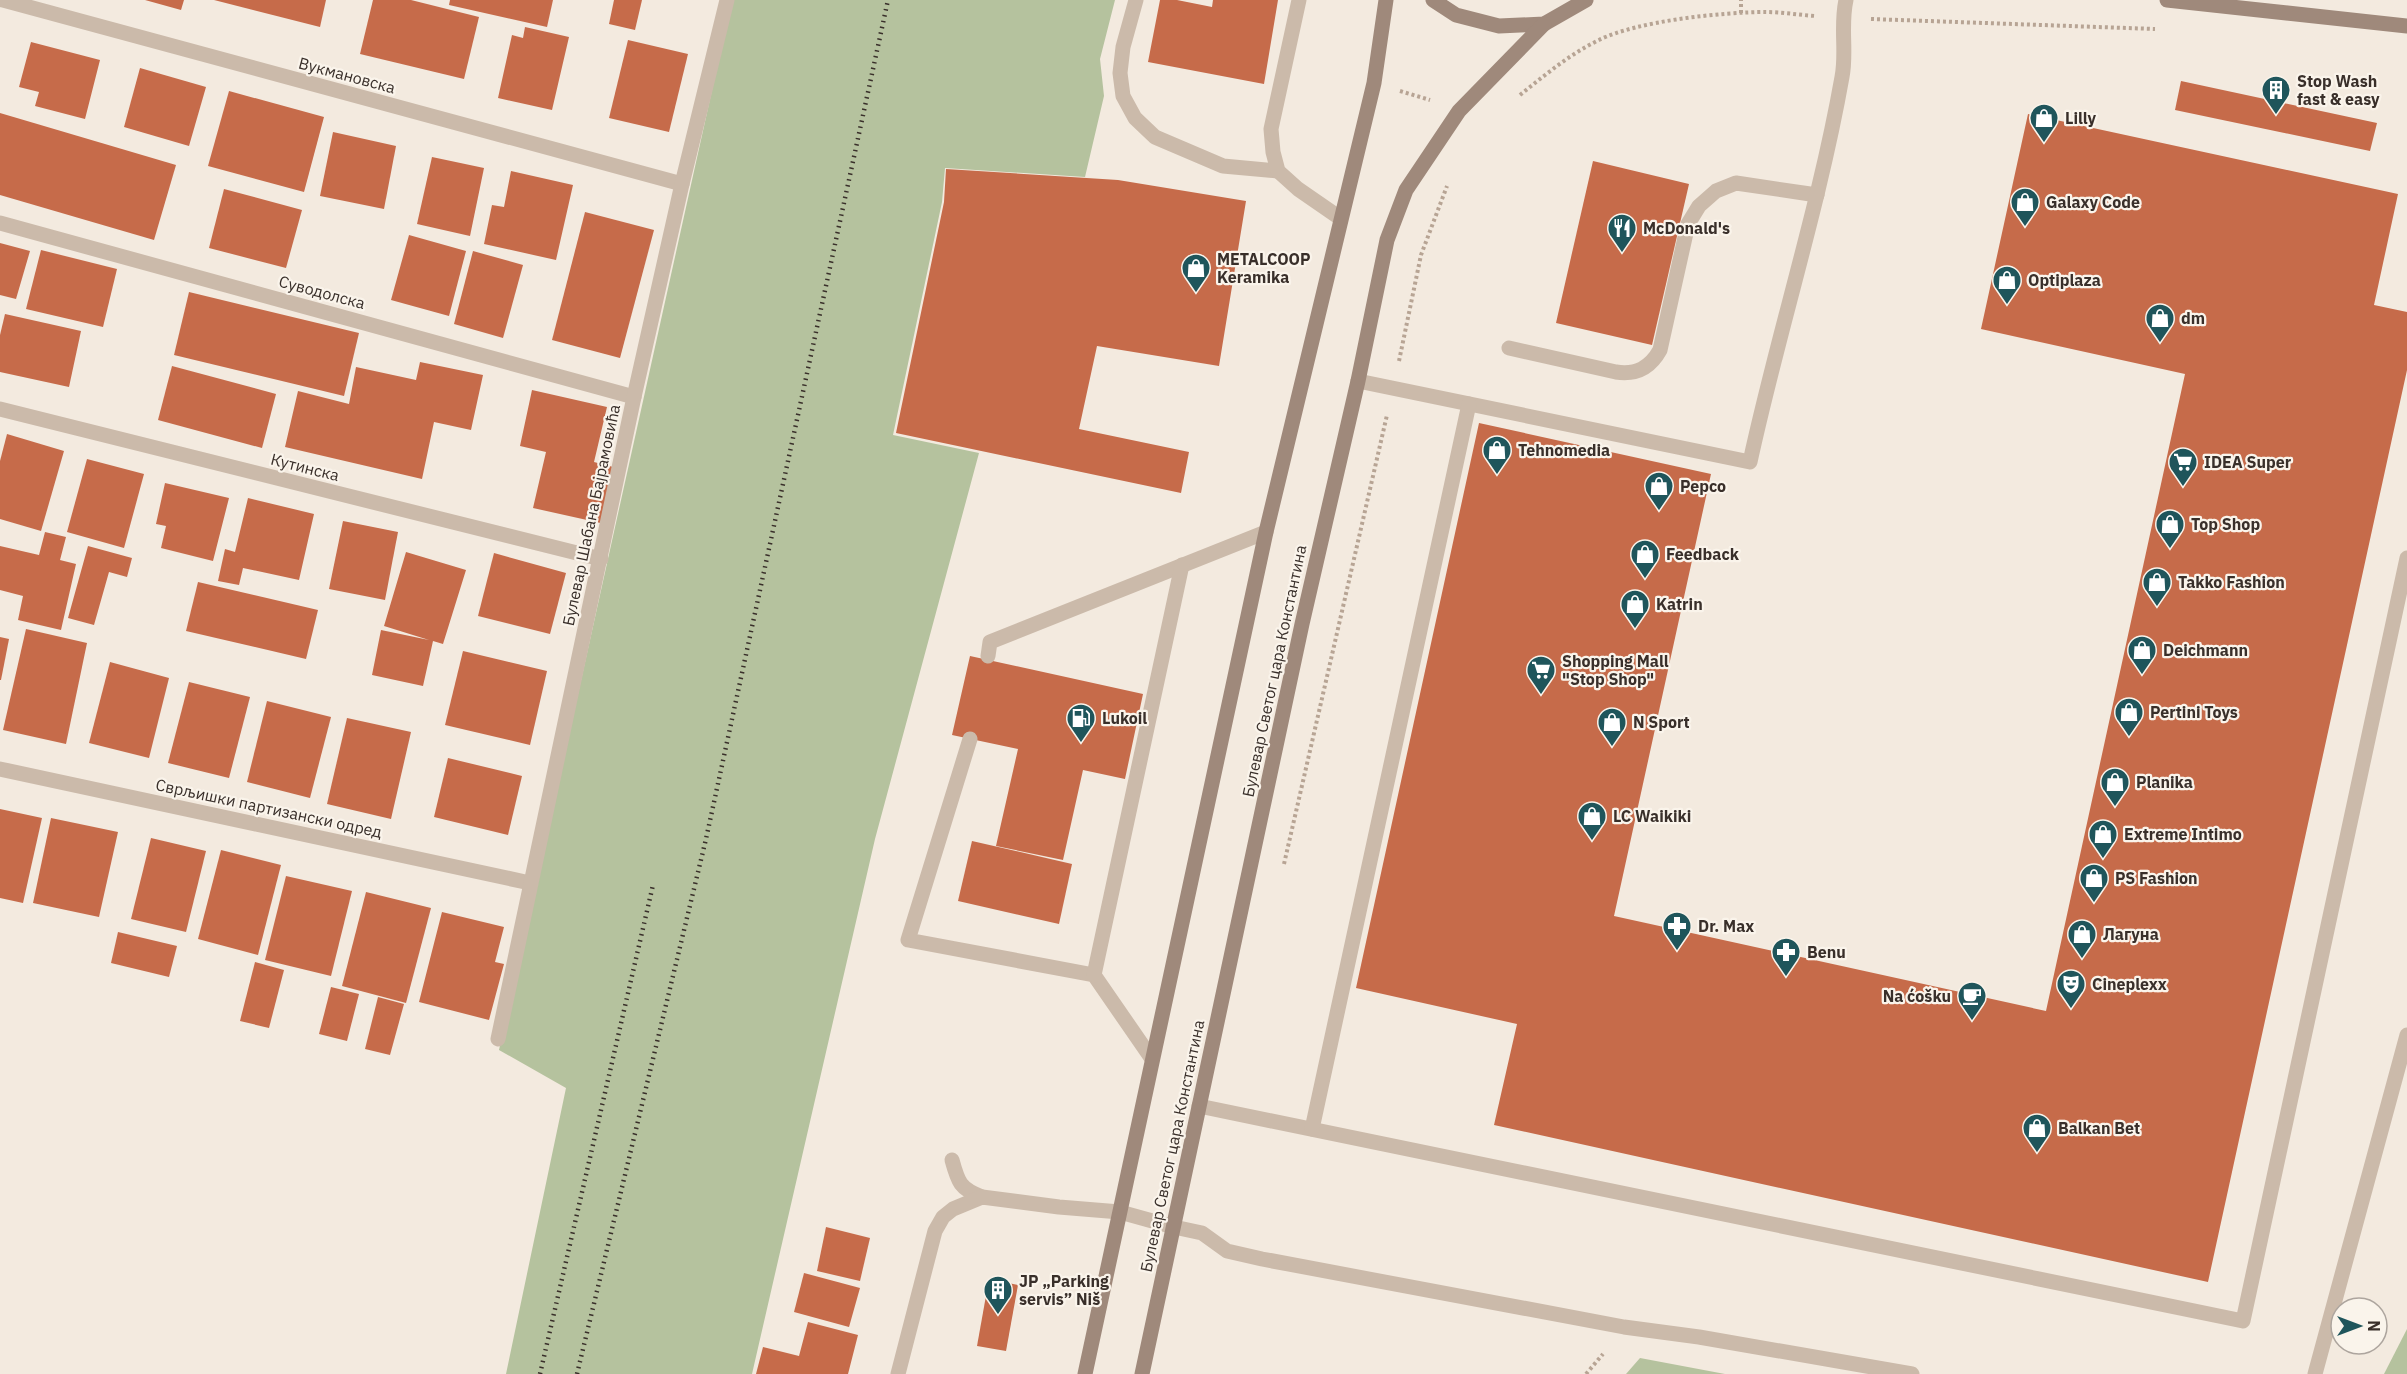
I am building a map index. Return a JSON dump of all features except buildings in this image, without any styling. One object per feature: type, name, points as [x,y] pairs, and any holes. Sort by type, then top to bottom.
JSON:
[{"type":"main road","points":[[1085,1374],[1266,532],[1374,83],[1386,0]]},
{"type":"main road","points":[[1433,0],[1456,15],[1499,26],[1544,24],[1586,0]]},
{"type":"main road","points":[[2167,0],[2407,26]]},
{"type":"main road","name":"Булевар Светог цара Константина","points":[[1142,1374],[1302,624],[1358,381],[1387,240],[1406,190],[1467,101],[1544,24]]},
{"type":"street","name":"Вукмановска","points":[[3,0],[682,184]]},
{"type":"street","name":"Булевар Шабана Бајрамовића","points":[[498,1039],[634,397],[682,184],[727,0]]},
{"type":"street","points":[[1136,0],[1123,47],[1120,73],[1123,96],[1135,118],[1155,137],[1223,166],[1278,171],[1298,189],[1340,218]]},
{"type":"street","points":[[1278,171],[1271,129],[1299,0]]},
{"type":"street","points":[[1358,381],[1750,462],[1817,195],[1843,74],[1842,18],[1846,0]]},
{"type":"street","points":[[1509,348],[1622,373],[1645,368],[1660,350],[1688,224],[1707,198],[1736,183],[1817,195]]},
{"type":"street","name":"Суводолска","points":[[0,223],[634,397]]},
{"type":"street","points":[[1312,1130],[1469,404]]},
{"type":"street","name":"Кутинска","points":[[0,409],[601,559]]},
{"type":"street","points":[[988,656],[990,642],[1266,532]]},
{"type":"street","points":[[1199,1106],[2243,1321],[2407,558]]},
{"type":"street","points":[[1094,975],[1182,565]]},
{"type":"street","points":[[970,739],[908,940],[1094,975],[1152,1059]]},
{"type":"street","name":"Сврљишки партизански одред","points":[[0,769],[530,883]]},
{"type":"street","points":[[2315,1374],[2407,1035]]},
{"type":"street","points":[[952,1160],[958,1181],[969,1192],[982,1197],[1120,1212],[1202,1233],[1227,1251],[1262,1259],[1624,1327],[1699,1337],[1912,1374]]},
{"type":"street","points":[[898,1374],[935,1231],[943,1217],[953,1209],[982,1197]]},
{"type":"path","points":[[1741,0],[1741,13]]},
{"type":"path","points":[[1513,100],[1568,59],[1600,39],[1659,23],[1741,13],[1767,12],[1814,16]]},
{"type":"path","points":[[1893,20],[2159,29]]},
{"type":"path","points":[[1389,87],[1431,100]]},
{"type":"path","points":[[1283,868],[1393,388],[1421,255],[1450,178]]},
{"type":"green space","points":[[732,0],[1115,0],[1100,59],[1104,96],[1085,177],[945,168],[942,202],[893,435],[979,453],[875,839],[752,1374],[506,1374],[566,1088],[499,1050]]},
{"type":"green space","points":[[2407,1329],[2407,1374],[2384,1374]]},
{"type":"green space","points":[[1640,1358],[1725,1374],[1626,1374]]},
{"type":"railway","points":[[577,1374],[706,839],[888,0]]},
{"type":"railway","points":[[540,1374],[653,885]]},
{"type":"place","name":"Stop Wash fast & easy","points":[[2276,116]]},
{"type":"place","name":"Lilly","points":[[2044,144]]},
{"type":"place","name":"Galaxy Code","points":[[2025,228]]},
{"type":"place","name":"McDonald's","points":[[1622,254]]},
{"type":"place","name":"METALCOOP Keramika","points":[[1196,294]]},
{"type":"place","name":"Optiplaza","points":[[2007,306]]},
{"type":"place","name":"dm","points":[[2160,344]]},
{"type":"place","name":"Tehnomedia","points":[[1497,476]]},
{"type":"place","name":"IDEA Super","points":[[2183,488]]},
{"type":"place","name":"Pepco","points":[[1659,512]]},
{"type":"place","name":"Top Shop","points":[[2170,550]]},
{"type":"place","name":"Feedback","points":[[1645,580]]},
{"type":"place","name":"Takko Fashion","points":[[2157,608]]},
{"type":"place","name":"Katrin","points":[[1635,630]]},
{"type":"place","name":"Deichmann","points":[[2142,676]]},
{"type":"place","name":"Shopping Mall \"Stop Shop\"","points":[[1541,696]]},
{"type":"place","name":"Pertini Toys","points":[[2129,738]]},
{"type":"place","name":"Lukoil","points":[[1081,744]]},
{"type":"place","name":"N Sport","points":[[1612,748]]},
{"type":"place","name":"Planika","points":[[2115,808]]},
{"type":"place","name":"LC Waikiki","points":[[1592,842]]},
{"type":"place","name":"Extreme Intimo","points":[[2103,860]]},
{"type":"place","name":"PS Fashion","points":[[2094,904]]},
{"type":"place","name":"Dr. Max","points":[[1677,952]]},
{"type":"place","name":"Лагуна","points":[[2082,960]]},
{"type":"place","name":"Benu","points":[[1786,978]]},
{"type":"place","name":"Cineplexx","points":[[2071,1010]]},
{"type":"place","name":"Na ćošku","points":[[1972,1022]]},
{"type":"place","name":"Balkan Bet","points":[[2037,1154]]},
{"type":"place","name":"JP „Parking servis” Niš","points":[[998,1316]]}]
